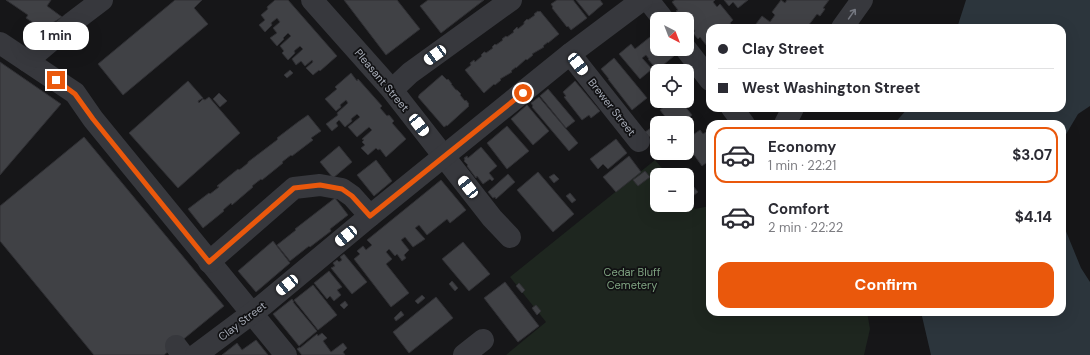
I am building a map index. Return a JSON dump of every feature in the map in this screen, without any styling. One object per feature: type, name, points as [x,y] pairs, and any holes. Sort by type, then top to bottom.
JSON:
[{"type":"street","points":[[27,61],[73,22],[102,0]]},
{"type":"street","name":"Pleasant Street","points":[[312,0],[392,90],[492,218],[510,237]]},
{"type":"street","points":[[392,90],[410,73],[511,0]]},
{"type":"street","name":"Clay Street","points":[[196,355],[252,313],[570,54],[642,0]]},
{"type":"street","points":[[648,0],[657,12]]},
{"type":"street","points":[[845,24],[862,0]]},
{"type":"street","points":[[0,44],[75,94],[93,119],[286,355]]},
{"type":"street","name":"Brewer Street","points":[[570,54],[639,141]]},
{"type":"street","points":[[691,56],[706,75]]},
{"type":"street","points":[[209,262],[294,188],[320,185],[342,189],[352,196],[370,216]]},
{"type":"street","points":[[464,355],[484,340]]},
{"type":"green space","name":"Cedar Bluff Cemetery","points":[[655,160],[662,168],[650,168],[650,212],[694,212],[694,208],[695,209],[706,207],[706,316],[868,316],[870,329],[864,355],[506,355],[546,322],[510,277]]},
{"type":"shaded area","points":[[966,0],[1090,0],[1090,106],[1078,114],[1066,134],[1066,120],[898,120],[904,112],[1066,112],[1066,24],[958,24]]},
{"type":"shaded area","points":[[1066,231],[1081,268],[1090,282],[1090,355],[931,355],[922,316],[1066,316]]},
{"type":"building","points":[[6,0],[51,0],[47,6],[62,17],[43,29],[26,18],[28,15]]},
{"type":"building","points":[[175,0],[202,0],[194,8],[208,24],[123,95],[98,64]]},
{"type":"building","points":[[275,0],[288,0],[337,56],[320,71],[319,70],[313,75],[306,68],[313,62],[312,60],[305,66],[301,61],[296,65],[292,59],[303,49],[300,46],[294,51],[295,53],[288,60],[282,53],[284,51],[280,46],[291,36],[288,33],[277,46],[270,38],[277,33],[273,28],[280,22],[277,18],[271,23],[272,25],[265,32],[259,25],[265,20],[261,15]]},
{"type":"building","points":[[344,0],[397,0],[420,29],[386,55]]},
{"type":"building","points":[[428,0],[484,0],[441,33],[420,6]]},
{"type":"building","points":[[557,0],[573,0],[587,18],[571,30],[552,8],[553,7],[551,4]]},
{"type":"building","points":[[576,0],[600,0],[603,4],[589,16]]},
{"type":"building","points":[[675,0],[715,0],[713,2],[717,7],[720,4],[733,20],[731,24],[706,24],[706,45],[700,37],[698,39],[694,34],[694,12],[677,12],[676,11],[678,10],[672,2]]},
{"type":"building","points":[[724,0],[748,0],[738,8],[733,2],[729,6]]},
{"type":"building","points":[[781,0],[785,3],[787,0],[829,0],[823,8],[825,9],[820,16],[817,14],[810,24],[756,24],[762,16],[770,22],[775,15],[772,12]]},
{"type":"building","points":[[540,11],[559,34],[484,93],[465,70],[471,65],[470,63],[474,60],[475,62],[484,52],[486,53],[493,48],[492,47],[495,44],[496,45],[506,36],[507,37],[514,32],[513,31],[517,27],[518,29],[527,19],[528,20],[535,15],[534,14]]},
{"type":"building","points":[[650,37],[650,56],[674,56],[664,64],[652,64],[646,55],[642,58],[650,67],[650,71],[640,79],[619,54],[631,44],[635,49]]},
{"type":"building","points":[[614,58],[647,98],[632,110],[601,69]]},
{"type":"building","points":[[0,62],[61,104],[0,175]]},
{"type":"building","points":[[290,70],[293,73],[287,78],[284,75]]},
{"type":"building","points":[[351,73],[382,106],[380,108],[387,116],[389,115],[394,121],[392,123],[406,139],[386,157],[380,149],[378,150],[376,148],[368,155],[361,148],[365,145],[362,142],[364,140],[362,139],[372,130],[369,127],[357,137],[348,127],[360,117],[357,114],[345,127],[339,120],[336,123],[338,126],[332,131],[326,124],[338,115],[337,113],[348,103],[346,100],[336,111],[325,99],[337,89],[335,87]]},
{"type":"building","points":[[442,75],[447,80],[448,79],[469,104],[469,106],[444,127],[418,97]]},
{"type":"building","points":[[188,81],[203,98],[198,101],[199,103],[203,99],[205,100],[209,97],[240,133],[178,188],[129,133]]},
{"type":"building","points":[[575,81],[600,111],[591,118],[589,115],[582,120],[564,97],[566,96],[563,92]]},
{"type":"building","points":[[548,89],[575,121],[566,128],[540,96]]},
{"type":"building","points":[[219,93],[227,101],[220,107],[213,99]]},
{"type":"building","points":[[539,97],[578,143],[569,151],[532,107],[533,106],[531,103]]},
{"type":"building","points":[[527,105],[549,131],[533,145],[511,119]]},
{"type":"building","points":[[662,108],[686,108],[692,115],[665,116],[660,110]]},
{"type":"building","points":[[308,115],[321,131],[311,138],[313,140],[292,156],[291,155],[262,180],[261,179],[252,186],[253,187],[232,205],[231,203],[223,210],[224,211],[203,228],[188,209],[219,187],[217,186]]},
{"type":"building","points":[[507,126],[529,151],[507,169],[487,143]]},
{"type":"building","points":[[650,129],[650,136],[649,137],[645,132]]},
{"type":"building","points":[[700,130],[703,134],[706,132],[706,163],[702,166],[694,155],[694,134]]},
{"type":"building","points":[[84,137],[224,306],[164,355],[94,355],[0,241],[0,206]]},
{"type":"building","points":[[616,139],[627,153],[608,169],[603,164],[598,169],[590,159]]},
{"type":"building","points":[[339,146],[352,162],[333,178],[320,162]]},
{"type":"building","points":[[481,147],[497,166],[489,173],[494,179],[492,181],[490,179],[483,184],[477,176],[476,178],[464,161],[464,158],[467,156],[468,158]]},
{"type":"building","points":[[629,156],[641,172],[616,192],[603,177]]},
{"type":"building","points":[[376,160],[392,181],[374,196],[357,175]]},
{"type":"building","points":[[645,171],[650,177],[638,186],[633,180]]},
{"type":"building","points":[[538,172],[574,214],[553,232],[517,190]]},
{"type":"building","points":[[508,174],[515,182],[496,199],[495,197],[493,198],[488,192]]},
{"type":"building","points":[[554,174],[559,179],[554,183],[549,177]]},
{"type":"building","points":[[441,180],[466,210],[450,223],[447,219],[427,235],[419,225],[415,228],[425,239],[413,247],[405,237],[401,240],[409,250],[404,255],[406,258],[402,261],[397,254],[395,256],[389,249],[386,252],[392,259],[386,264],[409,293],[391,307],[354,259],[360,254],[357,251],[363,246],[366,250],[372,245],[367,240]]},
{"type":"building","points":[[694,187],[698,192],[694,195]]},
{"type":"building","points":[[570,193],[576,200],[572,203],[566,196]]},
{"type":"building","points":[[335,198],[348,215],[330,229],[331,231],[290,261],[277,245]]},
{"type":"building","points":[[273,241],[290,263],[256,292],[238,271]]},
{"type":"building","points":[[463,242],[490,274],[469,291],[442,259]]},
{"type":"building","points":[[344,254],[367,282],[352,294],[331,268],[335,266],[333,263],[337,260],[339,262],[342,260],[340,257]]},
{"type":"building","points":[[329,271],[342,287],[337,290],[341,295],[334,301],[330,296],[327,299],[314,283]]},
{"type":"building","points":[[452,281],[458,288],[455,291],[449,284]]},
{"type":"building","points":[[505,282],[539,326],[518,342],[484,298]]},
{"type":"building","points":[[519,283],[525,290],[522,293],[516,286]]},
{"type":"building","points":[[313,285],[337,315],[318,330],[294,300]]},
{"type":"building","points":[[422,295],[425,298],[418,304],[415,301]]},
{"type":"building","points":[[436,297],[453,318],[409,353],[393,332]]},
{"type":"building","points":[[292,299],[317,331],[299,346],[273,314]]},
{"type":"building","points":[[345,301],[348,305],[344,309],[340,305]]},
{"type":"building","points":[[536,305],[541,311],[537,315],[532,308]]},
{"type":"building","points":[[401,311],[404,315],[396,321],[394,318]]},
{"type":"building","points":[[322,333],[327,338],[323,341],[331,352],[343,343],[347,348],[343,352],[345,355],[302,355],[297,349],[317,334],[318,336]]},
{"type":"building","points":[[256,340],[268,355],[222,355],[237,343],[242,350]]},
{"type":"route","points":[[56,80],[75,94],[93,119],[209,262],[294,188],[320,185],[342,189],[352,196],[370,216],[523,93]]}]
